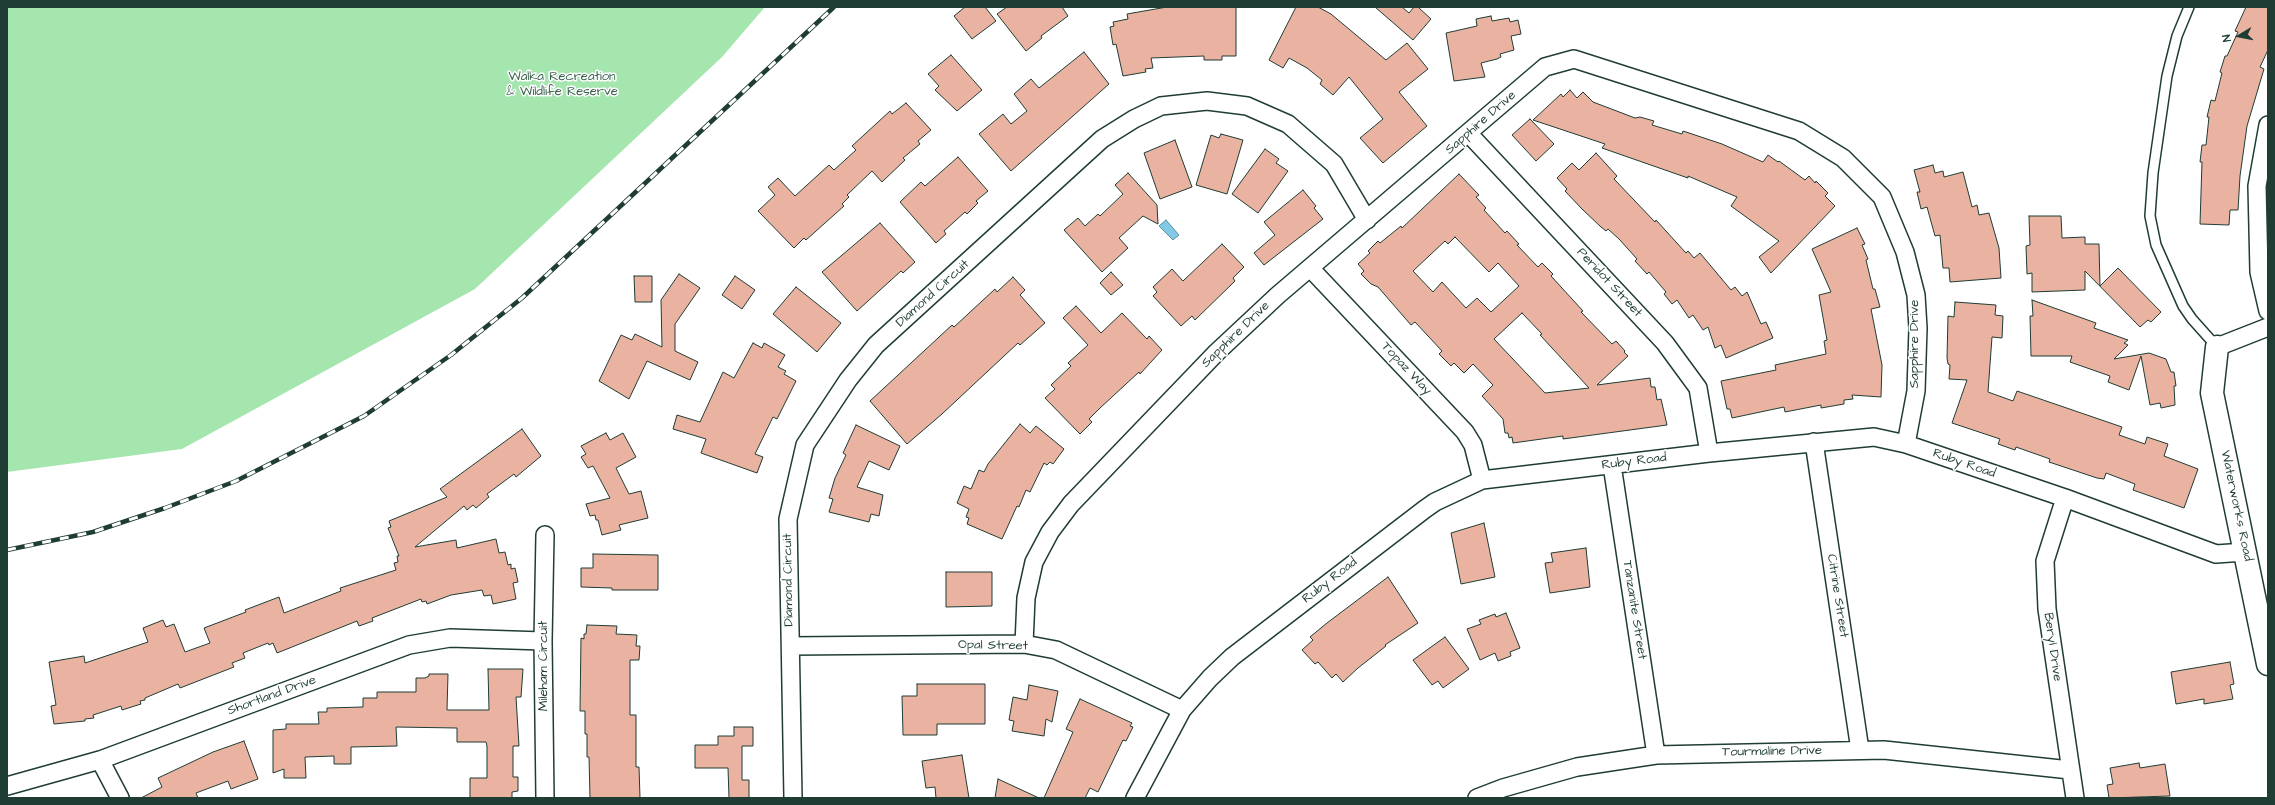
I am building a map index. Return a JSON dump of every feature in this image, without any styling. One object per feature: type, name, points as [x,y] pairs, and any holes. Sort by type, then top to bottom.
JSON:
[{"type":"street","name":"Sapphire Drive","points":[[1024,644],[1026,598],[1034,562],[1050,532],[1067,509],[1217,352],[1278,295],[1311,269],[1545,67],[1574,58],[1799,131],[1843,158],[1882,197],[1905,252],[1916,294],[1918,328],[1916,390],[1906,444]]},
{"type":"street","name":"Diamond Circuit","points":[[793,798],[788,520],[805,445],[848,380],[876,345],[1102,139],[1134,119],[1162,106],[1206,101],[1247,106],[1288,124],[1334,164],[1367,220]]},
{"type":"street","points":[[2268,126],[2257,186],[2259,272],[2268,311]]},
{"type":"street","name":"Peridot Street","points":[[1469,134],[1665,343],[1698,388],[1709,452]]},
{"type":"street","name":"Topaz Way","points":[[1311,269],[1466,432],[1473,445],[1482,480]]},
{"type":"street","points":[[2217,347],[2268,327]]},
{"type":"street","name":"Waterworks Road","points":[[2217,347],[2212,393],[2268,664]]},
{"type":"street","name":"Ruby Road","points":[[1135,798],[1182,710],[1210,678],[1232,657],[1402,525],[1435,502],[1482,480],[1709,452],[1874,437],[1906,444],[2065,498],[2216,554],[2245,552]]},
{"type":"street","name":"Citrine Street","points":[[1814,442],[1860,750]]},
{"type":"street","name":"Tanzanite Street","points":[[1612,465],[1656,755]]},
{"type":"street","name":"Beryl Drive","points":[[2065,498],[2045,561],[2046,609],[2075,798]]},
{"type":"street","name":"Mileham Circuit","points":[[545,535],[543,641],[545,798]]},
{"type":"street","name":"Shortland Drive","points":[[7,786],[100,760],[410,645],[450,638],[543,641]]},
{"type":"street","name":"Opal Street","points":[[791,646],[1024,644],[1056,650],[1182,710]]},
{"type":"street","name":"Tourmaline Drive","points":[[1477,798],[1577,767],[1656,755],[1884,750],[2070,770]]},
{"type":"street","points":[[100,760],[120,798]]},
{"type":"lane","points":[[2189,7],[2177,36],[2167,76],[2153,173],[2150,216],[2156,245],[2183,306],[2192,319],[2217,347]]},
{"type":"green space","name":"Walka Recreation & Wildlife Reserve","points":[[7,7],[765,7],[722,57],[475,289],[182,449],[7,472]]},
{"type":"water","points":[[1166,220],[1179,235],[1173,240],[1159,226]]},
{"type":"building","points":[[965,7],[985,7],[996,21],[972,39],[954,16]]},
{"type":"building","points":[[1007,7],[1062,7],[1068,16],[1041,36],[1042,38],[1026,51],[997,14]]},
{"type":"building","points":[[1167,7],[1236,7],[1236,56],[1222,56],[1222,60],[1204,60],[1204,56],[1151,58],[1153,68],[1145,69],[1146,72],[1123,76],[1116,44],[1113,45],[1110,27],[1114,26],[1113,22],[1128,19],[1127,14]]},
{"type":"building","points":[[1296,7],[1318,7],[1331,14],[1386,60],[1407,43],[1428,69],[1399,92],[1427,126],[1383,163],[1360,138],[1383,119],[1349,77],[1333,95],[1320,84],[1322,80],[1307,68],[1289,58],[1283,68],[1269,60]]},
{"type":"building","points":[[1375,7],[1402,7],[1409,13],[1414,7],[1418,7],[1431,19],[1413,40]]},
{"type":"building","points":[[2246,7],[2268,7],[2268,50],[2260,67],[2264,69],[2247,126],[2240,176],[2238,210],[2230,210],[2229,225],[2200,224],[2202,162],[2200,162],[2202,145],[2206,145],[2209,117],[2207,117],[2211,100],[2215,101],[2222,73],[2220,72],[2225,56],[2227,56],[2238,32],[2235,31]]},
{"type":"building","points":[[1491,16],[1492,21],[1509,18],[1510,22],[1518,20],[1521,34],[1511,36],[1514,50],[1500,54],[1501,57],[1497,59],[1481,63],[1485,77],[1454,81],[1446,33],[1477,26],[1476,19]]},
{"type":"building","points":[[1084,52],[1109,84],[1011,171],[979,134],[1003,114],[1011,124],[1027,111],[1014,94],[1031,79],[1039,88]]},
{"type":"building","points":[[951,55],[982,90],[957,111],[935,90],[939,86],[928,74]]},
{"type":"building","points":[[1570,90],[1577,98],[1583,92],[1593,102],[1635,118],[1640,117],[1654,121],[1652,125],[1682,134],[1683,131],[1722,144],[1763,162],[1768,155],[1805,180],[1809,176],[1815,183],[1816,181],[1828,193],[1825,196],[1835,206],[1771,273],[1759,257],[1779,241],[1731,206],[1737,197],[1688,176],[1688,178],[1602,148],[1605,144],[1533,120],[1561,94],[1563,97]]},
{"type":"building","points":[[906,103],[931,130],[918,141],[920,144],[903,158],[905,160],[882,182],[872,171],[847,195],[849,197],[842,204],[844,206],[806,240],[804,238],[794,248],[758,211],[775,195],[768,187],[778,178],[795,196],[829,165],[834,170],[856,150],[852,146],[890,111],[892,114]]},
{"type":"building","points":[[1530,119],[1554,144],[1536,161],[1512,135]]},
{"type":"building","points":[[1221,134],[1243,140],[1227,194],[1196,185],[1211,135],[1219,138]]},
{"type":"building","points":[[1175,140],[1192,187],[1160,199],[1144,153]]},
{"type":"building","points":[[1265,149],[1279,159],[1276,163],[1288,171],[1258,213],[1232,194]]},
{"type":"building","points":[[1596,153],[1617,176],[1614,179],[1655,222],[1656,220],[1686,253],[1688,251],[1694,258],[1700,253],[1731,290],[1735,287],[1742,296],[1747,292],[1761,324],[1766,322],[1773,338],[1726,358],[1721,345],[1715,348],[1708,327],[1703,330],[1693,315],[1689,318],[1677,300],[1672,304],[1664,294],[1666,292],[1649,272],[1647,274],[1635,261],[1637,259],[1619,239],[1608,229],[1606,231],[1601,227],[1582,209],[1565,191],[1567,189],[1557,178],[1572,163],[1579,170]]},
{"type":"building","points":[[958,157],[988,191],[976,201],[978,203],[967,214],[965,212],[944,231],[946,234],[936,243],[900,202],[921,182],[925,186]]},
{"type":"building","points":[[1933,165],[1935,173],[1943,171],[1944,177],[1963,172],[1972,207],[1977,205],[1979,215],[1989,213],[1999,248],[2001,278],[1950,282],[1949,268],[1943,268],[1940,235],[1935,236],[1927,207],[1921,209],[1917,192],[1920,192],[1914,170]]},
{"type":"building","points":[[1128,173],[1157,205],[1158,224],[1143,216],[1119,238],[1128,248],[1102,272],[1064,230],[1078,218],[1085,226],[1098,214],[1100,216],[1123,194],[1115,185]]},
{"type":"building","points":[[1459,174],[1479,195],[1476,197],[1486,208],[1484,210],[1505,233],[1507,231],[1519,244],[1517,245],[1538,267],[1542,263],[1553,274],[1551,276],[1583,311],[1581,312],[1612,344],[1616,341],[1625,351],[1624,352],[1628,356],[1597,385],[1650,378],[1651,387],[1655,387],[1657,400],[1661,399],[1667,425],[1563,439],[1563,436],[1513,443],[1512,437],[1509,438],[1508,433],[1505,433],[1503,419],[1482,396],[1493,385],[1473,364],[1464,373],[1454,363],[1451,366],[1439,354],[1442,351],[1415,322],[1411,325],[1378,287],[1371,284],[1361,274],[1364,271],[1358,264],[1370,253],[1368,251],[1378,241],[1380,243],[1401,226],[1402,228]],"holes":[[[1455,237],[1489,272],[1498,263],[1519,286],[1491,312],[1477,298],[1466,308],[1442,282],[1433,292],[1413,271],[1445,241],[1448,244]],[[1522,313],[1542,334],[1540,335],[1589,388],[1545,393],[1494,339]]]},
{"type":"building","points":[[1303,190],[1316,206],[1314,208],[1323,219],[1264,265],[1254,253],[1275,235],[1264,222]]},
{"type":"building","points":[[2029,216],[2061,216],[2062,238],[2085,237],[2085,244],[2099,244],[2100,286],[2118,268],[2161,312],[2151,322],[2148,320],[2140,327],[2085,271],[2085,290],[2032,292],[2032,273],[2027,274],[2026,246],[2030,245]]},
{"type":"building","points":[[880,223],[915,262],[903,273],[901,271],[857,311],[822,272]]},
{"type":"building","points":[[1857,228],[1865,244],[1862,245],[1868,259],[1866,260],[1873,289],[1875,289],[1880,307],[1871,309],[1882,365],[1881,397],[1852,395],[1853,399],[1844,400],[1844,404],[1821,408],[1821,405],[1785,412],[1784,407],[1732,418],[1730,409],[1727,409],[1721,381],[1776,370],[1775,365],[1826,354],[1824,341],[1827,340],[1819,295],[1831,292],[1812,249]]},
{"type":"building","points":[[1222,244],[1244,267],[1233,278],[1235,281],[1195,320],[1192,316],[1181,326],[1153,296],[1157,292],[1153,287],[1172,269],[1183,281]]},
{"type":"building","points":[[1111,272],[1123,285],[1111,295],[1100,283]]},
{"type":"building","points":[[679,274],[700,288],[675,324],[675,351],[698,362],[690,380],[647,361],[629,399],[599,381],[621,335],[632,340],[635,334],[662,347],[661,300]]},
{"type":"building","points":[[634,276],[652,276],[652,302],[635,302]]},
{"type":"building","points":[[735,276],[755,290],[742,309],[722,295]]},
{"type":"building","points":[[1013,277],[1025,290],[1020,295],[1045,323],[1020,345],[1018,343],[942,414],[907,444],[870,401],[952,325],[954,327],[995,289],[997,292]]},
{"type":"building","points":[[796,287],[841,323],[817,352],[773,314]]},
{"type":"building","points":[[2032,300],[2096,323],[2094,328],[2128,340],[2124,343],[2128,345],[2114,359],[2149,353],[2166,359],[2171,372],[2174,372],[2176,386],[2174,386],[2175,405],[2161,408],[2160,403],[2150,405],[2141,356],[2129,390],[2108,382],[2110,376],[2070,362],[2072,356],[2031,356],[2030,316],[2033,316]]},
{"type":"building","points":[[1955,302],[1996,305],[1995,315],[2003,316],[2002,338],[1992,337],[1988,392],[2013,401],[2017,391],[2122,427],[2119,435],[2145,444],[2147,437],[2168,444],[2164,456],[2198,469],[2184,508],[2133,490],[2135,484],[2106,473],[2104,479],[2097,478],[2049,462],[2050,459],[2016,447],[2015,450],[1998,444],[2000,439],[1952,423],[1967,380],[1949,379],[1950,365],[1948,364],[1947,358],[1948,316],[1954,317]]},
{"type":"building","points":[[1076,306],[1101,333],[1122,313],[1147,339],[1149,336],[1162,350],[1140,374],[1139,372],[1089,419],[1092,422],[1080,434],[1045,398],[1055,389],[1051,385],[1071,366],[1068,363],[1088,345],[1063,318]]},
{"type":"building","points":[[753,343],[762,348],[764,343],[785,355],[778,367],[786,371],[784,374],[796,381],[777,419],[773,417],[755,454],[763,457],[757,473],[701,453],[706,439],[673,429],[677,415],[700,422],[723,372],[734,378]]},
{"type":"building","points":[[1020,424],[1030,433],[1036,426],[1064,449],[1053,464],[1050,462],[1047,465],[1044,463],[1030,492],[1026,490],[1019,507],[1017,506],[1002,539],[967,524],[969,518],[966,517],[969,509],[957,503],[964,486],[971,489],[979,470],[984,472],[988,464]]},
{"type":"building","points":[[856,425],[900,446],[889,470],[869,461],[857,487],[883,495],[879,516],[871,514],[869,522],[829,512],[833,499],[829,498],[835,478],[846,455],[843,453]]},
{"type":"building","points":[[522,429],[541,456],[516,477],[514,474],[487,494],[489,497],[476,508],[473,505],[467,510],[464,506],[415,547],[456,540],[457,548],[496,539],[499,553],[505,552],[508,565],[511,564],[511,569],[515,568],[518,582],[513,583],[516,599],[493,604],[491,595],[484,596],[482,590],[451,595],[427,604],[426,601],[422,602],[421,599],[372,618],[373,621],[359,626],[357,621],[277,653],[273,643],[269,645],[268,643],[243,653],[245,658],[232,663],[234,667],[180,688],[178,684],[145,698],[145,700],[140,701],[141,704],[122,710],[121,706],[93,715],[94,718],[85,719],[85,721],[54,724],[51,706],[56,705],[49,662],[84,656],[85,663],[148,642],[143,628],[163,620],[166,627],[174,624],[185,652],[210,643],[204,628],[246,612],[245,610],[279,597],[284,613],[341,591],[340,588],[396,570],[394,563],[398,562],[397,556],[399,556],[388,528],[391,527],[389,521],[447,497],[440,489]]},
{"type":"building","points":[[606,433],[610,440],[623,433],[636,457],[616,468],[629,494],[641,491],[648,518],[619,525],[621,530],[602,535],[598,520],[596,520],[595,515],[590,516],[586,504],[610,498],[593,466],[588,468],[581,457],[586,454],[581,446]]},
{"type":"building","points":[[1484,523],[1495,577],[1461,584],[1451,533]]},
{"type":"building","points":[[1586,548],[1590,587],[1550,593],[1545,563],[1553,562],[1551,553]]},
{"type":"building","points":[[593,554],[658,555],[658,590],[612,590],[612,588],[581,587],[581,568],[593,568]]},
{"type":"building","points":[[946,572],[992,572],[992,606],[946,607]]},
{"type":"building","points":[[1388,577],[1418,623],[1385,645],[1386,646],[1343,682],[1336,674],[1332,678],[1318,662],[1315,664],[1302,650],[1313,640],[1310,637]]},
{"type":"building","points":[[1506,613],[1520,648],[1510,652],[1511,656],[1498,661],[1495,653],[1480,660],[1467,629],[1481,624],[1479,620],[1495,614],[1496,617]]},
{"type":"building","points":[[587,625],[617,626],[616,634],[637,635],[636,646],[640,646],[639,660],[630,660],[630,715],[636,715],[636,767],[639,767],[640,798],[590,798],[589,757],[587,757],[587,734],[585,734],[585,711],[580,711],[581,638],[584,639]]},
{"type":"building","points":[[1445,637],[1469,669],[1443,688],[1438,681],[1432,685],[1413,660]]},
{"type":"building","points":[[2230,662],[2234,684],[2230,685],[2233,699],[2204,704],[2204,699],[2176,704],[2171,672]]},
{"type":"building","points":[[488,669],[523,669],[521,697],[516,697],[519,746],[513,746],[513,777],[518,777],[518,791],[512,792],[512,798],[470,798],[470,778],[487,778],[487,746],[486,742],[457,742],[457,728],[396,727],[397,746],[351,747],[351,764],[334,764],[334,756],[305,757],[306,778],[284,778],[284,769],[273,773],[273,730],[286,729],[286,724],[319,724],[318,712],[327,712],[327,708],[363,707],[363,698],[377,698],[377,692],[416,692],[416,678],[425,678],[429,676],[429,674],[448,674],[447,710],[489,710]]},
{"type":"building","points":[[917,684],[985,684],[985,724],[937,724],[937,735],[903,735],[902,696],[917,696]]},
{"type":"building","points":[[1029,685],[1058,691],[1052,722],[1046,719],[1044,736],[1012,731],[1014,721],[1009,720],[1013,697],[1027,700]]},
{"type":"building","points":[[1080,699],[1132,723],[1130,726],[1133,727],[1126,741],[1123,740],[1098,792],[1090,788],[1085,798],[1044,798],[1073,732],[1066,729]]},
{"type":"building","points":[[734,727],[753,727],[753,746],[742,746],[742,780],[749,780],[749,798],[729,798],[728,768],[695,768],[695,745],[718,745],[718,736],[734,736]]},
{"type":"building","points":[[244,741],[258,779],[231,789],[228,781],[196,793],[198,798],[141,798],[162,787],[158,778],[213,752]]},
{"type":"building","points":[[962,755],[969,798],[936,798],[935,787],[926,788],[922,761]]},
{"type":"building","points":[[2139,763],[2140,768],[2165,764],[2170,796],[2109,798],[2107,785],[2113,784],[2110,768]]},
{"type":"building","points":[[998,779],[1039,798],[995,798]]},
{"type":"railway","points":[[7,550],[93,532],[165,508],[236,481],[364,416],[451,355],[522,298],[834,7]]}]
